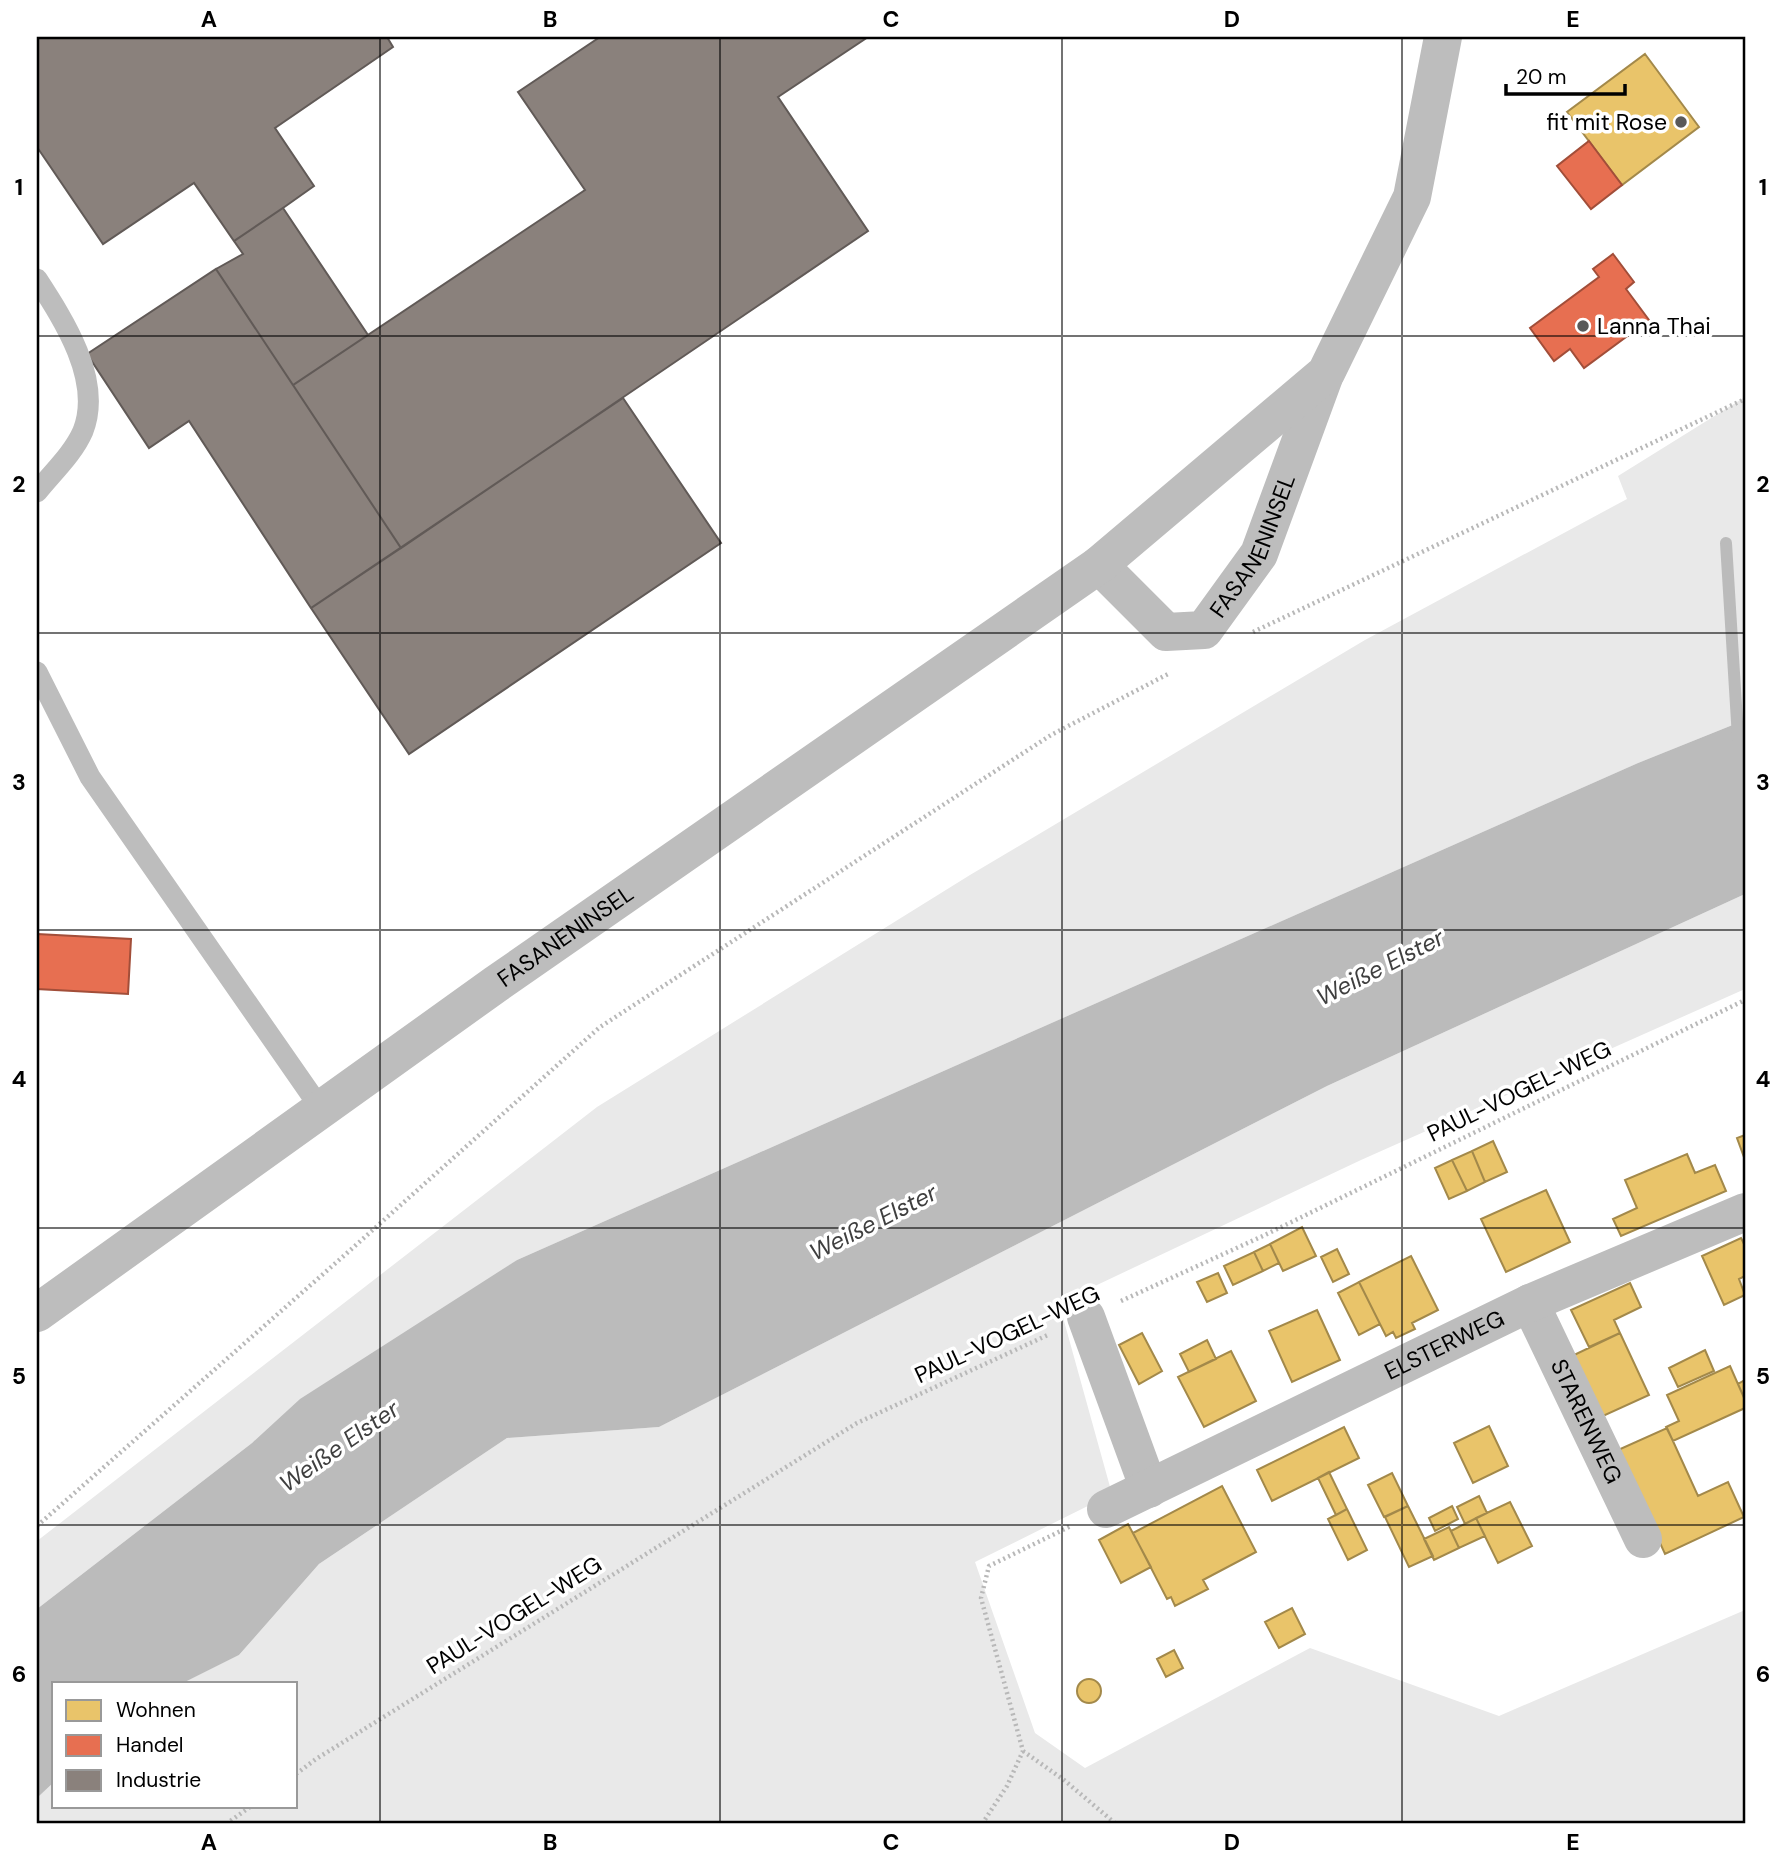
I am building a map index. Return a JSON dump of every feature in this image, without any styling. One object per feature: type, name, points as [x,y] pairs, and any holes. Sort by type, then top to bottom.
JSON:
[{"type":"street","name":"FASANENINSEL","points":[[1099,565],[1166,632],[1204,630],[1259,554],[1326,373],[1412,197],[1443,37]]},
{"type":"street","name":"FASANENINSEL","points":[[37,1313],[530,960],[1099,565],[1326,373]]},
{"type":"street","name":"ELSTERWEG","points":[[1106,1509],[1530,1303],[1745,1212]]},
{"type":"street","name":"STARENWEG","points":[[1530,1303],[1643,1539]]},
{"type":"street","points":[[1086,1317],[1149,1489]]},
{"type":"lane","points":[[37,279],[77,350],[88,400],[84,429],[76,444],[37,492]]},
{"type":"lane","points":[[37,672],[90,777],[321,1109]]},
{"type":"path","points":[[1241,637],[1745,399]]},
{"type":"path","points":[[37,1526],[600,1027],[1051,735],[1180,668]]},
{"type":"path","name":"PAUL-VOGEL-WEG","points":[[298,1772],[857,1423],[1265,1235],[1745,1000]]},
{"type":"path","points":[[1106,1509],[989,1566],[981,1598],[1023,1751],[1064,1780],[1116,1824]]},
{"type":"path","points":[[982,1824],[1007,1786],[1023,1751]]},
{"type":"path","points":[[226,1824],[249,1808]]},
{"type":"shaded area","points":[[1745,397],[1745,720],[1638,763],[517,1260],[252,1443],[37,1609],[37,1541],[597,1107],[970,875],[1365,640],[1627,499],[1618,476]]},
{"type":"shaded area","points":[[1745,894],[1745,989],[1361,1160],[1059,1303],[1112,1494],[975,1562],[1035,1733],[1085,1768],[1310,1648],[1499,1716],[1745,1610],[1745,1824],[37,1824],[37,1798],[52,1784],[52,1808],[298,1808],[298,1682],[185,1682],[239,1655],[319,1564],[507,1438],[659,1427],[1327,1086]]},
{"type":"water","name":"Weiße Elster","points":[[1745,720],[1745,894],[1327,1086],[659,1427],[507,1438],[319,1564],[239,1655],[185,1682],[52,1682],[52,1784],[37,1798],[37,1609],[252,1443],[300,1399],[517,1260],[1638,763]]},
{"type":"building: Wohnen","points":[[1645,54],[1699,127],[1622,185],[1567,112]]},
{"type":"building: Wohnen","points":[[1745,1135],[1745,1160],[1737,1138]]},
{"type":"building: Wohnen","points":[[1493,1141],[1507,1172],[1485,1182],[1472,1151]]},
{"type":"building: Wohnen","points":[[1472,1151],[1485,1182],[1467,1191],[1452,1160]]},
{"type":"building: Wohnen","points":[[1687,1154],[1695,1173],[1715,1165],[1726,1191],[1621,1236],[1613,1219],[1637,1208],[1625,1180]]},
{"type":"building: Wohnen","points":[[1452,1160],[1467,1191],[1449,1199],[1435,1168]]},
{"type":"building: Wohnen","points":[[1546,1190],[1570,1242],[1506,1272],[1481,1219]]},
{"type":"building: Wohnen","points":[[1302,1227],[1316,1256],[1283,1271],[1270,1244]]},
{"type":"building: Wohnen","points":[[1741,1238],[1745,1246],[1745,1276],[1739,1279],[1745,1295],[1724,1305],[1702,1256]]},
{"type":"building: Wohnen","points":[[1270,1244],[1279,1263],[1263,1271],[1254,1252]]},
{"type":"building: Wohnen","points":[[1337,1249],[1349,1274],[1333,1282],[1321,1257]]},
{"type":"building: Wohnen","points":[[1254,1252],[1263,1271],[1233,1285],[1224,1266]]},
{"type":"building: Wohnen","points":[[1411,1256],[1438,1310],[1412,1323],[1415,1329],[1396,1338],[1393,1332],[1386,1336],[1359,1282]]},
{"type":"building: Wohnen","points":[[1218,1273],[1227,1293],[1207,1302],[1197,1282]]},
{"type":"building: Wohnen","points":[[1359,1282],[1380,1324],[1359,1335],[1338,1293]]},
{"type":"building: Wohnen","points":[[1630,1283],[1641,1307],[1614,1320],[1620,1333],[1589,1347],[1571,1310]]},
{"type":"building: Wohnen","points":[[1317,1310],[1340,1360],[1292,1382],[1269,1331]]},
{"type":"building: Wohnen","points":[[1142,1333],[1162,1371],[1139,1384],[1119,1345]]},
{"type":"building: Wohnen","points":[[1620,1333],[1649,1395],[1603,1416],[1574,1355]]},
{"type":"building: Wohnen","points":[[1207,1340],[1216,1359],[1189,1372],[1180,1354]]},
{"type":"building: Wohnen","points":[[1705,1350],[1714,1371],[1678,1387],[1669,1368]]},
{"type":"building: Wohnen","points":[[1231,1351],[1256,1401],[1204,1427],[1178,1377]]},
{"type":"building: Wohnen","points":[[1730,1366],[1745,1400],[1745,1408],[1673,1441],[1666,1427],[1679,1421],[1667,1395]]},
{"type":"building: Wohnen","points":[[1745,1380],[1745,1400],[1738,1384]]},
{"type":"building: Wohnen","points":[[1489,1426],[1508,1466],[1473,1483],[1454,1443]]},
{"type":"building: Wohnen","points":[[1344,1427],[1359,1458],[1272,1501],[1257,1470]]},
{"type":"building: Wohnen","points":[[1667,1428],[1698,1496],[1728,1482],[1744,1517],[1665,1554],[1618,1450]]},
{"type":"building: Wohnen","points":[[1329,1472],[1347,1509],[1336,1515],[1318,1478]]},
{"type":"building: Wohnen","points":[[1392,1473],[1408,1506],[1384,1517],[1368,1485]]},
{"type":"building: Wohnen","points":[[1222,1486],[1256,1552],[1203,1580],[1208,1589],[1175,1606],[1171,1597],[1167,1599],[1133,1533]]},
{"type":"building: Wohnen","points":[[1479,1496],[1487,1513],[1465,1524],[1457,1507]]},
{"type":"building: Wohnen","points":[[1510,1502],[1532,1546],[1498,1563],[1476,1518]]},
{"type":"building: Wohnen","points":[[1408,1506],[1433,1556],[1409,1567],[1385,1517]]},
{"type":"building: Wohnen","points":[[1452,1506],[1458,1519],[1435,1531],[1429,1518]]},
{"type":"building: Wohnen","points":[[1347,1509],[1367,1550],[1348,1560],[1328,1519]]},
{"type":"building: Wohnen","points":[[1476,1518],[1485,1536],[1459,1548],[1451,1531]]},
{"type":"building: Wohnen","points":[[1128,1524],[1151,1567],[1121,1583],[1099,1540]]},
{"type":"building: Wohnen","points":[[1449,1527],[1459,1548],[1434,1560],[1424,1539]]},
{"type":"building: Wohnen","points":[[1292,1608],[1305,1634],[1279,1648],[1265,1622]]},
{"type":"building: Wohnen","points":[[1174,1650],[1183,1668],[1166,1677],[1157,1659]]},
{"type":"building: Wohnen","points":[[1089,1679],[1100,1686],[1101,1691],[1094,1702],[1089,1703],[1078,1696],[1077,1691],[1084,1680]]},
{"type":"building: Handel","points":[[1589,141],[1622,185],[1591,209],[1557,166]]},
{"type":"building: Handel","points":[[1613,254],[1634,282],[1626,289],[1649,320],[1584,368],[1570,349],[1554,361],[1530,328],[1599,277],[1593,269]]},
{"type":"building: Handel","points":[[37,934],[131,939],[128,994],[37,989]]},
{"type":"building: Industrie","points":[[37,37],[387,37],[393,47],[275,128],[314,186],[283,208],[234,241],[194,183],[103,244],[37,147]]},
{"type":"building: Industrie","points":[[600,37],[868,37],[778,97],[868,231],[401,548],[293,385],[585,190],[518,92]]},
{"type":"building: Industrie","points":[[283,208],[368,335],[293,385],[216,269],[243,254],[234,241]]},
{"type":"building: Industrie","points":[[216,269],[401,548],[311,608],[189,421],[149,448],[87,354]]},
{"type":"building: Industrie","points":[[623,398],[721,543],[409,754],[311,608]]},
{"type":"waterway","points":[[1726,543],[1738,738]]},
{"type":"place","name":"fit mit Rose","points":[[1681,122]]},
{"type":"place","name":"Lanna Thai","points":[[1583,326]]}]
